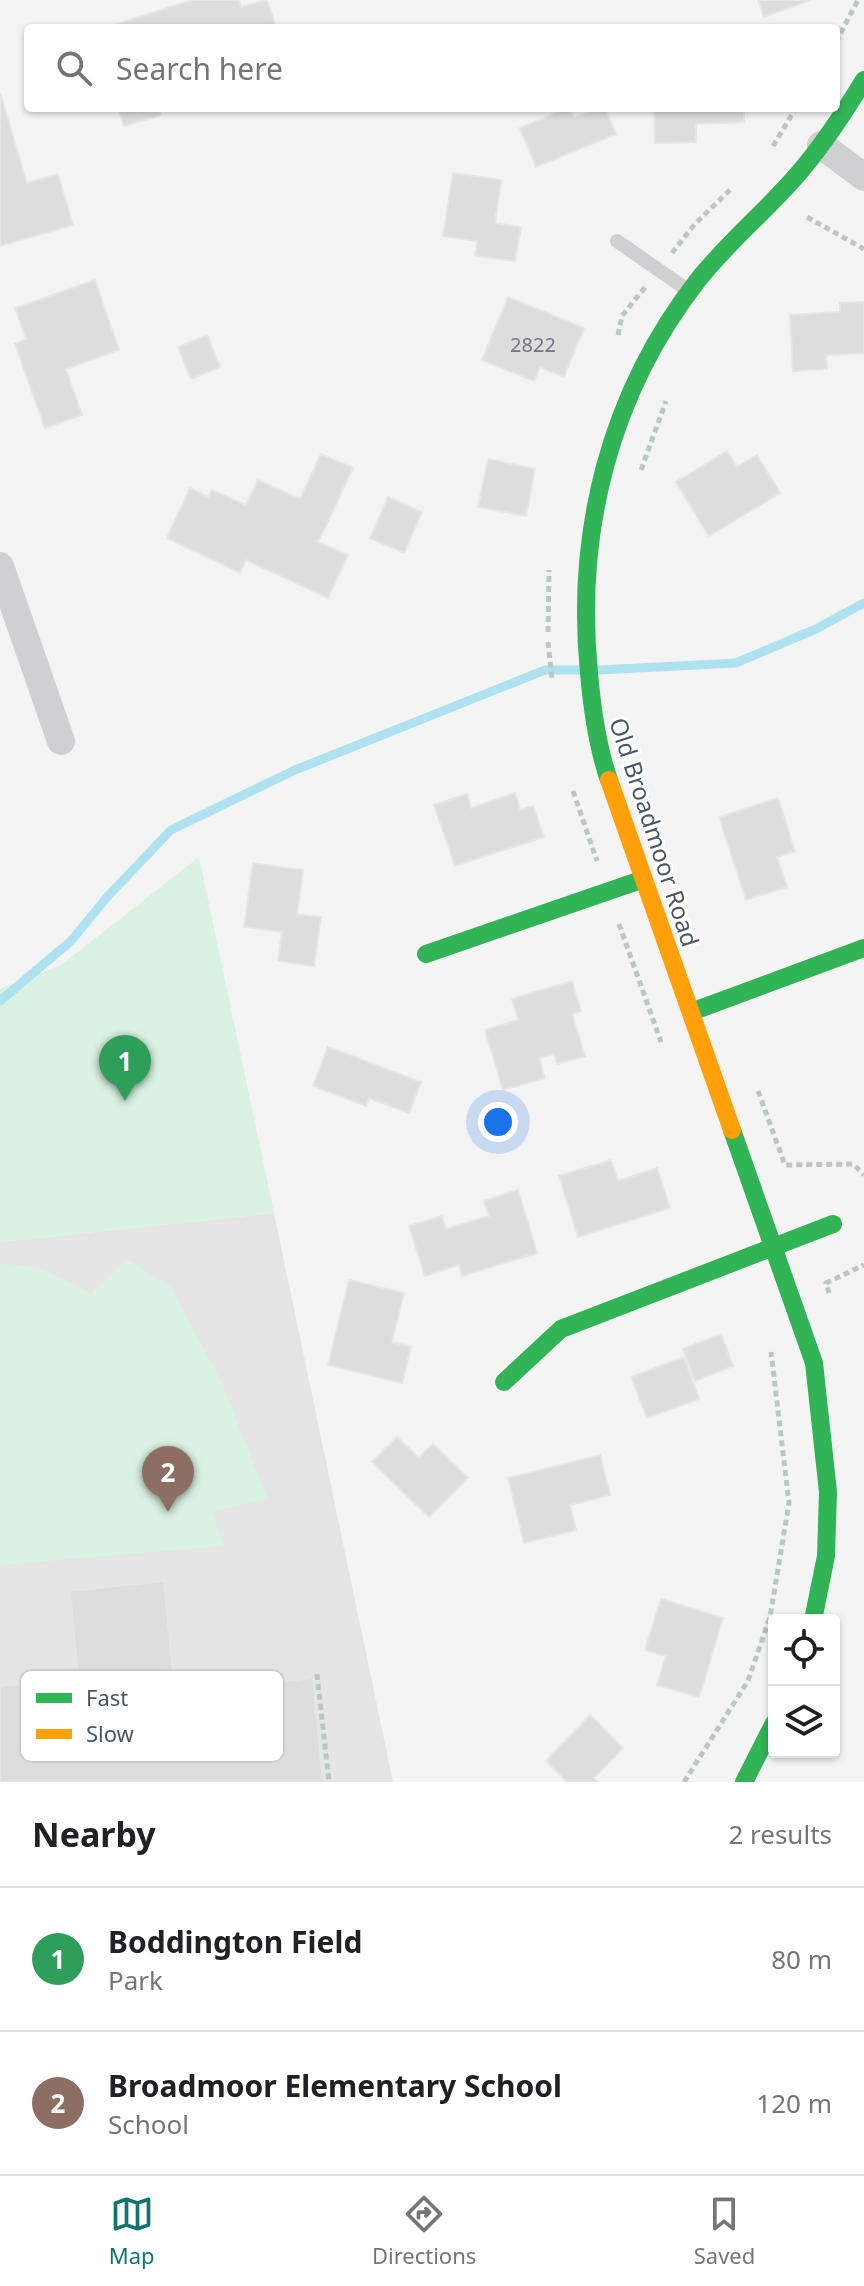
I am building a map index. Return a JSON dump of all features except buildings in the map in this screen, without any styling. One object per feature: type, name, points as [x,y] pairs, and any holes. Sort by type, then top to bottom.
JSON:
[{"type":"street","name":"Old Broadmoor Road","points":[[814,1614],[826,1539],[828,1481],[825,1425],[814,1363],[775,1245],[641,880],[592,721],[585,670],[583,612],[586,550],[604,458],[659,332],[689,292],[821,145],[864,80]]},
{"type":"street","points":[[821,145],[864,177]]},
{"type":"street","points":[[0,566],[61,741]]},
{"type":"street","points":[[426,954],[641,880]]},
{"type":"street","points":[[691,1012],[864,948]]},
{"type":"street","points":[[504,1382],[561,1329],[833,1224]]},
{"type":"street","points":[[744,1782],[768,1735]]},
{"type":"lane","points":[[617,241],[689,292]]},
{"type":"path","points":[[840,34],[858,0]]},
{"type":"path","points":[[798,226],[809,215],[864,249]]},
{"type":"path","points":[[640,473],[672,386]]},
{"type":"path","points":[[549,664],[552,684]]},
{"type":"path","points":[[755,1083],[785,1165],[853,1164],[864,1175]]},
{"type":"path","points":[[317,1674],[329,1782]]},
{"type":"shaded area","points":[[274,1213],[393,1782],[0,1782],[0,1242]]},
{"type":"green space","points":[[199,857],[274,1213],[0,1242],[0,989],[61,965]]},
{"type":"green space","points":[[126,1259],[170,1286],[222,1383],[267,1498],[212,1512],[224,1546],[0,1565],[0,1264],[47,1272],[91,1294]]},
{"type":"waterway","points":[[599,670],[736,663],[816,629],[864,603]]},
{"type":"waterway","points":[[0,1001],[71,941],[108,896],[171,830],[295,770],[545,670],[580,670]]},
{"type":"traffic: fast","points":[[609,780],[593,713],[586,620],[594,516],[605,466],[621,417],[642,369],[667,324],[698,280],[807,163],[864,80]]},
{"type":"traffic: fast","points":[[426,954],[641,880]]},
{"type":"traffic: fast","points":[[691,1012],[864,948]]},
{"type":"traffic: fast","points":[[732,1130],[814,1363],[828,1492],[826,1556],[814,1614]]},
{"type":"traffic: fast","points":[[504,1382],[561,1329],[833,1224]]},
{"type":"traffic: fast","points":[[744,1782],[768,1735]]},
{"type":"traffic: slow","points":[[609,780],[732,1130]]},
{"type":"place","name":"Boddington Field","points":[[125,1101]]},
{"type":"place","name":"Broadmoor Elementary School","points":[[168,1512]]}]
